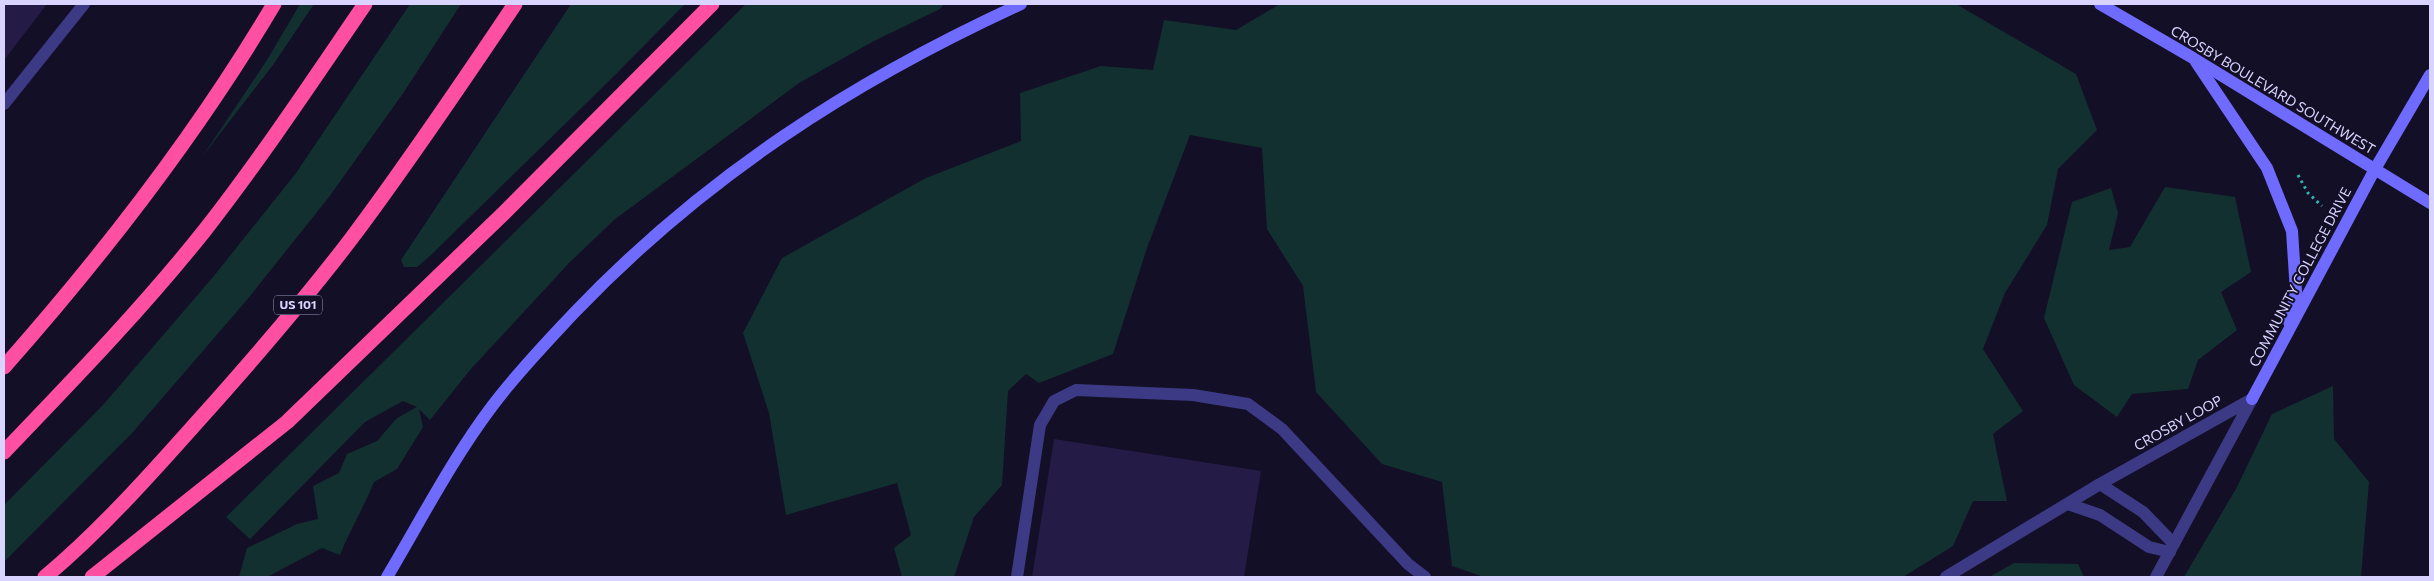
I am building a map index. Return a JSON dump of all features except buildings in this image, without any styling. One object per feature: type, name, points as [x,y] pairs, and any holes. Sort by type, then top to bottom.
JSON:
[{"type":"highway","points":[[4,367],[110,242],[179,149],[244,54],[274,4]]},
{"type":"highway","points":[[4,452],[84,369],[204,230],[254,165],[365,4]]},
{"type":"highway","name":"US 101","points":[[45,577],[66,560],[165,458],[260,352],[350,240],[435,124],[515,4]]},
{"type":"highway","points":[[92,577],[287,422],[510,206],[712,4]]},
{"type":"street","points":[[4,104],[84,4]]},
{"type":"street","points":[[387,577],[464,448],[493,405],[536,353],[599,286],[654,234],[720,181],[791,129],[920,53],[1022,4]]},
{"type":"street","name":"CROSBY BOULEVARD SOUTHWEST","points":[[2100,4],[2193,58],[2430,203]]},
{"type":"street","points":[[2193,58],[2267,168],[2292,231],[2296,292],[2285,339]]},
{"type":"street","name":"COMMUNITY COLLEGE DRIVE","points":[[2252,398],[2375,169],[2430,75]]},
{"type":"street","points":[[1017,577],[1040,425],[1054,401],[1076,390],[1193,395],[1248,404],[1282,429],[1408,564],[1425,577]]},
{"type":"street","name":"CROSBY LOOP","points":[[1946,577],[2100,484],[2252,398]]},
{"type":"street","name":"CROSBY LOOP","points":[[2156,577],[2252,398]]},
{"type":"street","points":[[2100,484],[2143,512],[2172,548]]},
{"type":"street","points":[[2068,504],[2100,515],[2148,548],[2172,548]]},
{"type":"path","points":[[2294,168],[2308,193],[2322,206]]},
{"type":"green space","points":[[300,4],[314,4],[273,65],[202,157],[267,60]]},
{"type":"green space","points":[[410,4],[461,4],[404,92],[329,197],[246,301],[133,432],[4,562],[4,505],[103,405],[213,277],[296,173]]},
{"type":"green space","points":[[571,4],[685,4],[430,256],[417,267],[404,267],[401,260]]},
{"type":"green space","points":[[746,4],[944,4],[940,9],[874,41],[799,83],[614,220],[569,263],[470,370],[430,420],[419,409],[423,427],[397,469],[374,482],[340,555],[322,548],[267,577],[239,577],[247,548],[297,524],[318,519],[313,486],[339,473],[347,454],[377,441],[397,418],[417,407],[403,401],[365,422],[250,539],[226,517]]},
{"type":"green space","points":[[1280,4],[1956,4],[2076,74],[2097,130],[2058,169],[2047,225],[2005,293],[1983,349],[2023,411],[1993,434],[2007,501],[1973,501],[1953,546],[1903,577],[1484,577],[1452,566],[1442,482],[1382,464],[1316,392],[1303,286],[1267,229],[1262,148],[1190,135],[1147,248],[1113,354],[1039,383],[1026,374],[1008,391],[1002,485],[974,517],[954,577],[902,577],[894,548],[911,535],[897,483],[786,515],[769,413],[743,333],[782,258],[926,178],[1021,141],[1020,93],[1101,66],[1153,70],[1164,20],[1236,30]]},
{"type":"green space","points":[[2165,187],[2235,197],[2251,272],[2221,292],[2237,330],[2198,360],[2188,389],[2132,394],[2117,417],[2074,385],[2044,318],[2072,202],[2111,188],[2118,213],[2109,250],[2130,247]]},
{"type":"green space","points":[[2333,386],[2334,439],[2369,482],[2361,577],[2184,577],[2237,487],[2272,414]]},
{"type":"green space","points":[[2014,563],[2078,564],[2084,577],[1989,577]]}]
